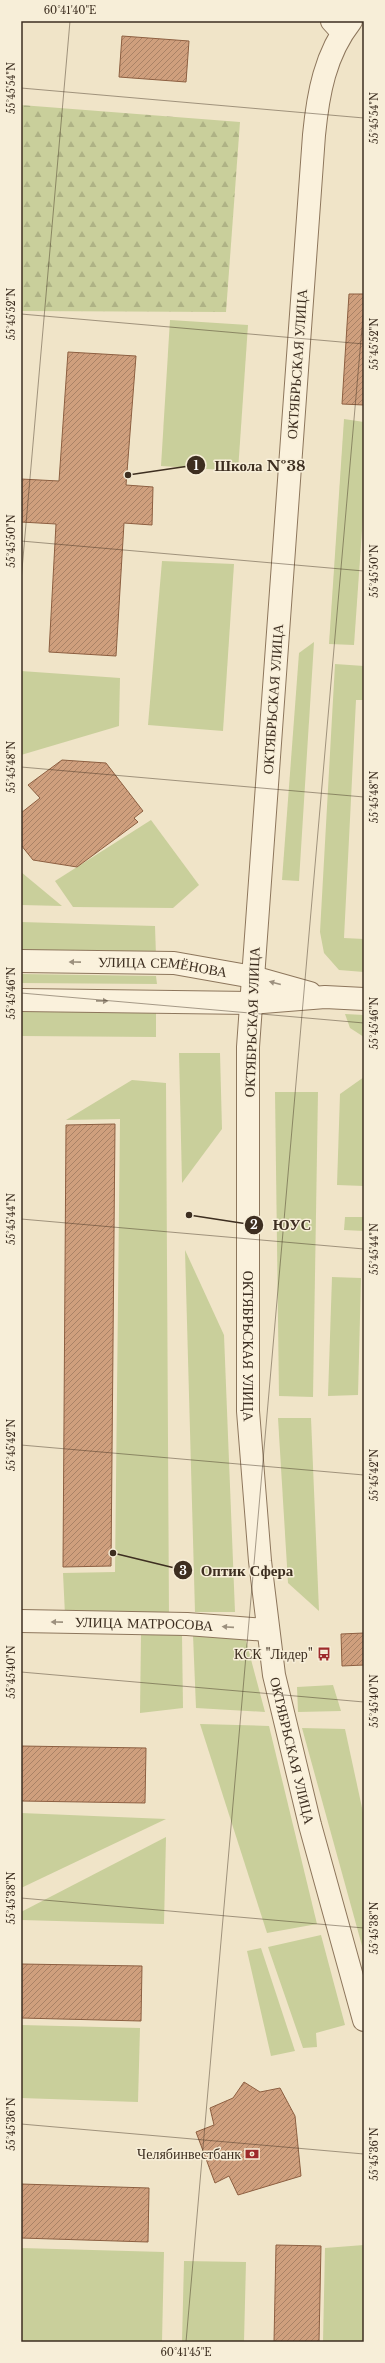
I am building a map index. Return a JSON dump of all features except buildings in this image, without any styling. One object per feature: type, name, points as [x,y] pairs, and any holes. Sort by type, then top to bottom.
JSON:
[{"type":"street","name":"ОКТЯБРЬСКАЯ УЛИЦА","points":[[342,25],[326,67],[318,97],[314,135],[252,977],[248,1055],[248,1411],[267,1630],[284,1720],[308,1817],[364,2020]]},
{"type":"street","name":"УЛИЦА СЕМЁНОВА","points":[[21,961],[174,964],[252,977],[324,997]]},
{"type":"street","name":"УЛИЦА СЕМЁНОВА","points":[[21,1000],[251,1003],[324,997],[364,999]]},
{"type":"street","name":"УЛИЦА МАТРОСОВА","points":[[21,1621],[187,1624],[267,1630]]},
{"type":"green space","points":[[21,105],[240,122],[226,312],[21,311]]},
{"type":"green space","points":[[170,320],[248,325],[238,471],[161,466]]},
{"type":"green space","points":[[344,419],[364,422],[364,502],[354,645],[329,644]]},
{"type":"green space","points":[[162,561],[234,564],[223,731],[148,725]]},
{"type":"green space","points":[[314,642],[299,881],[282,880],[299,653]]},
{"type":"green space","points":[[335,664],[364,666],[364,700],[356,700],[344,938],[364,939],[364,972],[339,970],[324,953],[320,932]]},
{"type":"green space","points":[[21,671],[120,678],[119,726],[21,755]]},
{"type":"green space","points":[[151,820],[199,885],[173,908],[73,907],[55,881]]},
{"type":"green space","points":[[21,872],[62,906],[21,905]]},
{"type":"green space","points":[[21,922],[155,926],[156,956],[21,952]]},
{"type":"green space","points":[[21,974],[156,976],[157,984],[21,983]]},
{"type":"green space","points":[[21,1009],[156,1013],[156,1037],[21,1036]]},
{"type":"green space","points":[[345,1014],[364,1015],[364,1037],[350,1028]]},
{"type":"green space","points":[[179,1053],[220,1053],[222,1129],[182,1183]]},
{"type":"green space","points":[[364,1077],[364,1186],[337,1185],[340,1094]]},
{"type":"green space","points":[[132,1080],[166,1083],[169,1618],[65,1615],[63,1573],[115,1572],[120,1119],[66,1120]]},
{"type":"green space","points":[[275,1092],[318,1092],[313,1397],[279,1396]]},
{"type":"green space","points":[[345,1217],[364,1217],[364,1231],[344,1230]]},
{"type":"green space","points":[[185,1250],[224,1335],[235,1612],[195,1612]]},
{"type":"green space","points":[[332,1277],[361,1278],[358,1395],[328,1396]]},
{"type":"green space","points":[[278,1418],[311,1418],[319,1611],[288,1583]]},
{"type":"green space","points":[[141,1635],[182,1635],[183,1708],[140,1713]]},
{"type":"green space","points":[[193,1635],[245,1637],[265,1712],[196,1708]]},
{"type":"green space","points":[[333,1685],[341,1711],[298,1712],[297,1687]]},
{"type":"green space","points":[[200,1724],[269,1726],[317,1924],[267,1933]]},
{"type":"green space","points":[[302,1728],[345,1729],[364,1817],[364,1953]]},
{"type":"green space","points":[[21,1813],[166,1819],[21,1888]]},
{"type":"green space","points":[[166,1837],[164,1924],[21,1920],[21,1912]]},
{"type":"green space","points":[[321,1935],[345,2025],[316,2033],[317,2047],[303,2048],[268,1947]]},
{"type":"green space","points":[[261,1948],[295,2051],[271,2056],[247,1951]]},
{"type":"green space","points":[[21,2025],[140,2028],[138,2102],[21,2098]]},
{"type":"green space","points":[[364,2245],[364,2342],[323,2342],[325,2248]]},
{"type":"green space","points":[[21,2248],[164,2252],[162,2342],[21,2342]]},
{"type":"green space","points":[[184,2261],[246,2262],[244,2342],[182,2342]]},
{"type":"place","name":"Школа №38","points":[[128,475]]},
{"type":"place","name":"ЮУС","points":[[189,1215]]},
{"type":"place","name":"Оптик Сфера","points":[[113,1553]]},
{"type":"place","name":"КСК \"Лидер\"","points":[[324,1654]]},
{"type":"place","name":"Челябинвестбанк","points":[[252,2154]]}]
